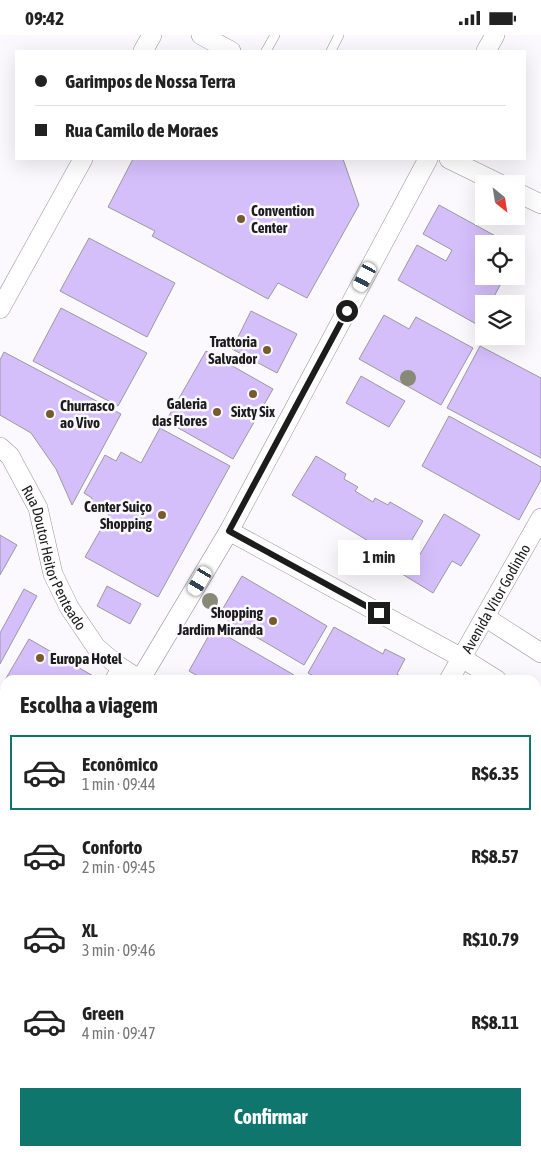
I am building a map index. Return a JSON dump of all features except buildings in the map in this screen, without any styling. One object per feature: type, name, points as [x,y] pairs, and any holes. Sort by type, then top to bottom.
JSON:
[{"type":"street","points":[[144,50],[152,35]]},
{"type":"street","points":[[200,35],[229,50]]},
{"type":"street","points":[[487,50],[495,35]]},
{"type":"street","points":[[0,309],[82,160]]},
{"type":"street","points":[[143,675],[229,531],[427,160]]},
{"type":"street","points":[[451,160],[482,175]]},
{"type":"street","points":[[525,196],[541,204]]},
{"type":"street","name":"Rua Doutor Heitor Penteado","points":[[0,447],[10,456],[38,509],[53,574],[70,607],[113,673]]},
{"type":"street","name":"Avenida Vitor Godinho","points":[[452,675],[541,518]]},
{"type":"street","points":[[229,531],[462,658],[489,675]]},
{"type":"street","points":[[485,617],[541,653]]},
{"type":"lane","points":[[267,50],[275,35]]},
{"type":"lane","points":[[332,50],[339,35]]},
{"type":"place","name":"Convention Center","points":[[241,219]]},
{"type":"place","name":"Trattoria Salvador","points":[[267,350]]},
{"type":"place","name":"Sixty Six","points":[[253,394]]},
{"type":"place","name":"Galeria das Flores","points":[[217,412]]},
{"type":"place","name":"Churrasco ao Vivo","points":[[50,414]]},
{"type":"place","name":"Center Suiço Shopping","points":[[162,515]]},
{"type":"place","name":"Shopping Jardim Miranda","points":[[273,621]]},
{"type":"place","name":"Europa Hotel","points":[[40,658]]},
{"type":"route","points":[[347,311],[229,531],[379,613]]}]
